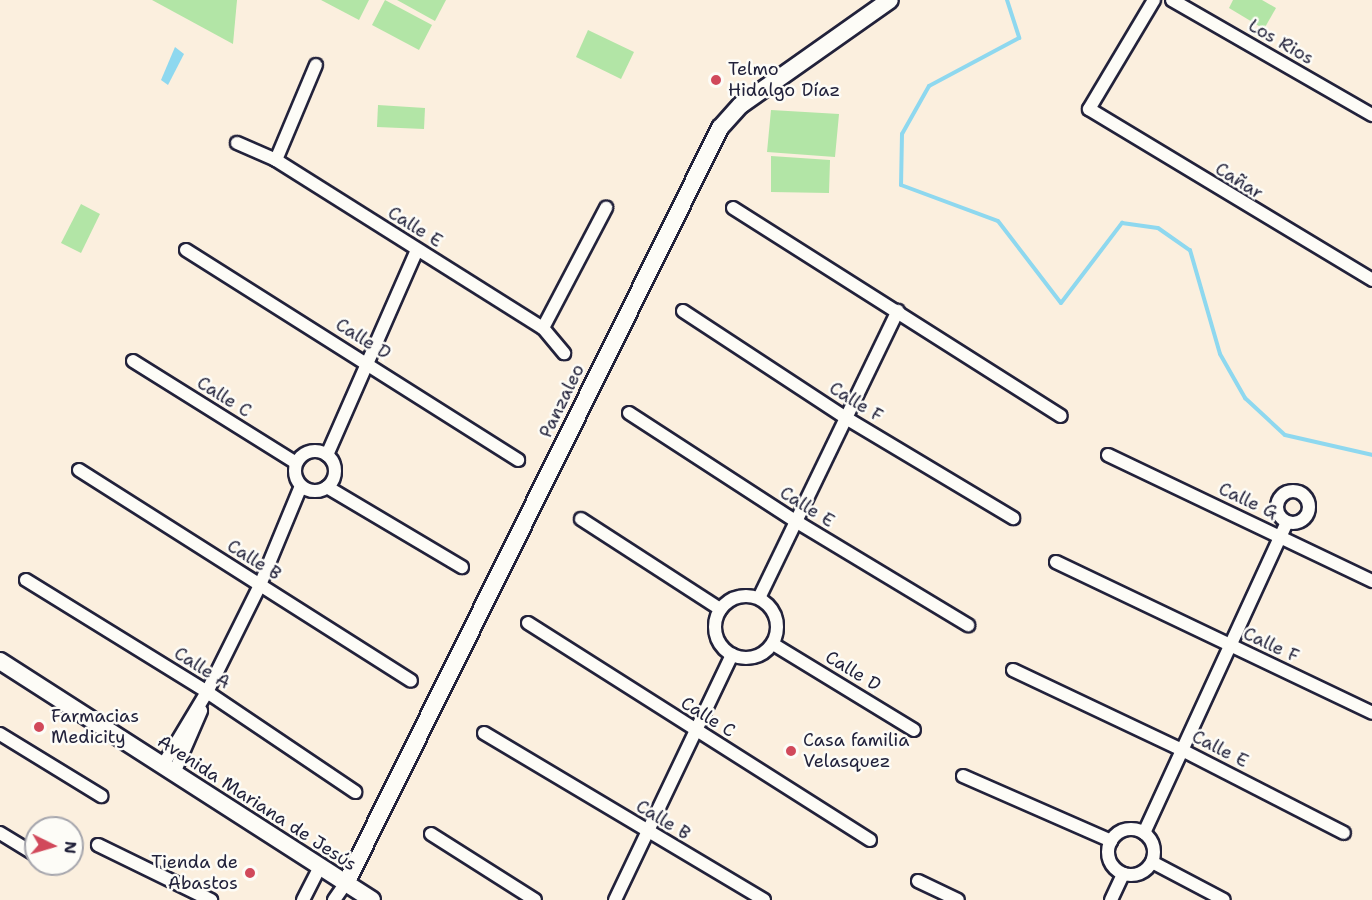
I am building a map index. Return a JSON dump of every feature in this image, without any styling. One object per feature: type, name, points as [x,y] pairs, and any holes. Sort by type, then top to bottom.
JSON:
[{"type":"street","name":"Panzaleo","points":[[346,883],[720,128],[741,105],[891,0]]},
{"type":"street","name":"Cañar","points":[[1154,0],[1089,109],[1372,279]]},
{"type":"street","name":"Los Rios","points":[[1172,0],[1372,115]]},
{"type":"street","points":[[276,160],[316,65]]},
{"type":"street","name":"Calle E","points":[[237,143],[276,160],[543,328],[564,352]]},
{"type":"street","points":[[543,328],[606,208]]},
{"type":"street","points":[[733,208],[898,310],[1061,416]]},
{"type":"street","name":"Calle D","points":[[186,250],[518,460]]},
{"type":"street","points":[[327,455],[417,250]]},
{"type":"street","points":[[759,598],[898,310]]},
{"type":"street","name":"Calle F","points":[[682,311],[846,418],[1013,518]]},
{"type":"street","name":"Calle C","points":[[133,360],[296,463]]},
{"type":"street","name":"Calle E","points":[[630,414],[796,522],[968,625]]},
{"type":"street","points":[[327,455],[309,451],[296,463],[295,475],[301,486],[311,491],[327,487],[462,567]]},
{"type":"street","points":[[327,455],[335,471],[327,487]]},
{"type":"street","name":"Calle G","points":[[1108,455],[1372,582]]},
{"type":"street","name":"Calle B","points":[[78,470],[411,681]]},
{"type":"street","points":[[168,769],[192,739],[207,692],[260,585],[301,486]]},
{"type":"street","points":[[580,519],[720,609]]},
{"type":"street","points":[[1144,833],[1180,749],[1287,522]]},
{"type":"street","name":"Calle F","points":[[1056,562],[1372,713]]},
{"type":"street","name":"Calle A","points":[[26,580],[207,692],[355,792]]},
{"type":"street","points":[[739,596],[759,598],[775,615],[777,625],[773,644],[759,656],[732,655],[715,635],[720,609],[739,596]]},
{"type":"street","name":"Calle C","points":[[528,623],[870,840]]},
{"type":"street","name":"Calle D","points":[[773,644],[914,730]]},
{"type":"street","points":[[615,900],[646,831],[698,732],[732,655]]},
{"type":"street","name":"Avenida Mariana de Jesús","points":[[0,661],[372,900]]},
{"type":"street","name":"Calle E","points":[[1013,670],[1180,749],[1344,833]]},
{"type":"street","name":"Calle B","points":[[484,733],[764,900]]},
{"type":"street","points":[[0,734],[101,796]]},
{"type":"street","points":[[963,776],[1111,841]]},
{"type":"street","points":[[1122,831],[1144,833],[1152,843],[1152,862],[1143,872],[1123,874],[1110,860],[1111,841],[1122,831]]},
{"type":"street","points":[[0,833],[24,848]]},
{"type":"street","points":[[431,834],[535,900]]},
{"type":"street","points":[[98,845],[211,900]]},
{"type":"street","points":[[1152,862],[1224,900]]},
{"type":"street","points":[[303,900],[320,866]]},
{"type":"street","points":[[1111,900],[1123,874]]},
{"type":"street","points":[[918,881],[958,900]]},
{"type":"street","points":[[334,900],[346,883]]},
{"type":"green space","points":[[152,0],[237,0],[233,44]]},
{"type":"green space","points":[[321,0],[369,0],[359,20]]},
{"type":"green space","points":[[385,0],[432,25],[419,50],[372,25]]},
{"type":"green space","points":[[397,0],[446,0],[435,21]]},
{"type":"green space","points":[[1233,0],[1262,0],[1276,8],[1264,29],[1229,8]]},
{"type":"green space","points":[[588,30],[634,52],[621,79],[576,57]]},
{"type":"green space","points":[[378,105],[425,108],[424,129],[377,127]]},
{"type":"green space","points":[[771,110],[839,114],[835,157],[767,152]]},
{"type":"green space","points":[[771,156],[830,160],[829,193],[771,192]]},
{"type":"green space","points":[[81,204],[100,214],[81,253],[61,243]]},
{"type":"water","points":[[175,47],[184,54],[168,85],[161,80]]},
{"type":"waterway","points":[[1007,0],[1019,38],[929,86],[902,134],[901,185],[998,221],[1061,303],[1122,223],[1158,228],[1190,250],[1220,354],[1245,398],[1285,435],[1372,455]]},
{"type":"place","name":"Telmo Hidalgo Díaz","points":[[716,80]]},
{"type":"place","name":"Farmacias Medicity","points":[[39,727]]},
{"type":"place","name":"Casa familia Velasquez","points":[[791,751]]},
{"type":"place","name":"Tienda de Abastos","points":[[250,873]]}]
